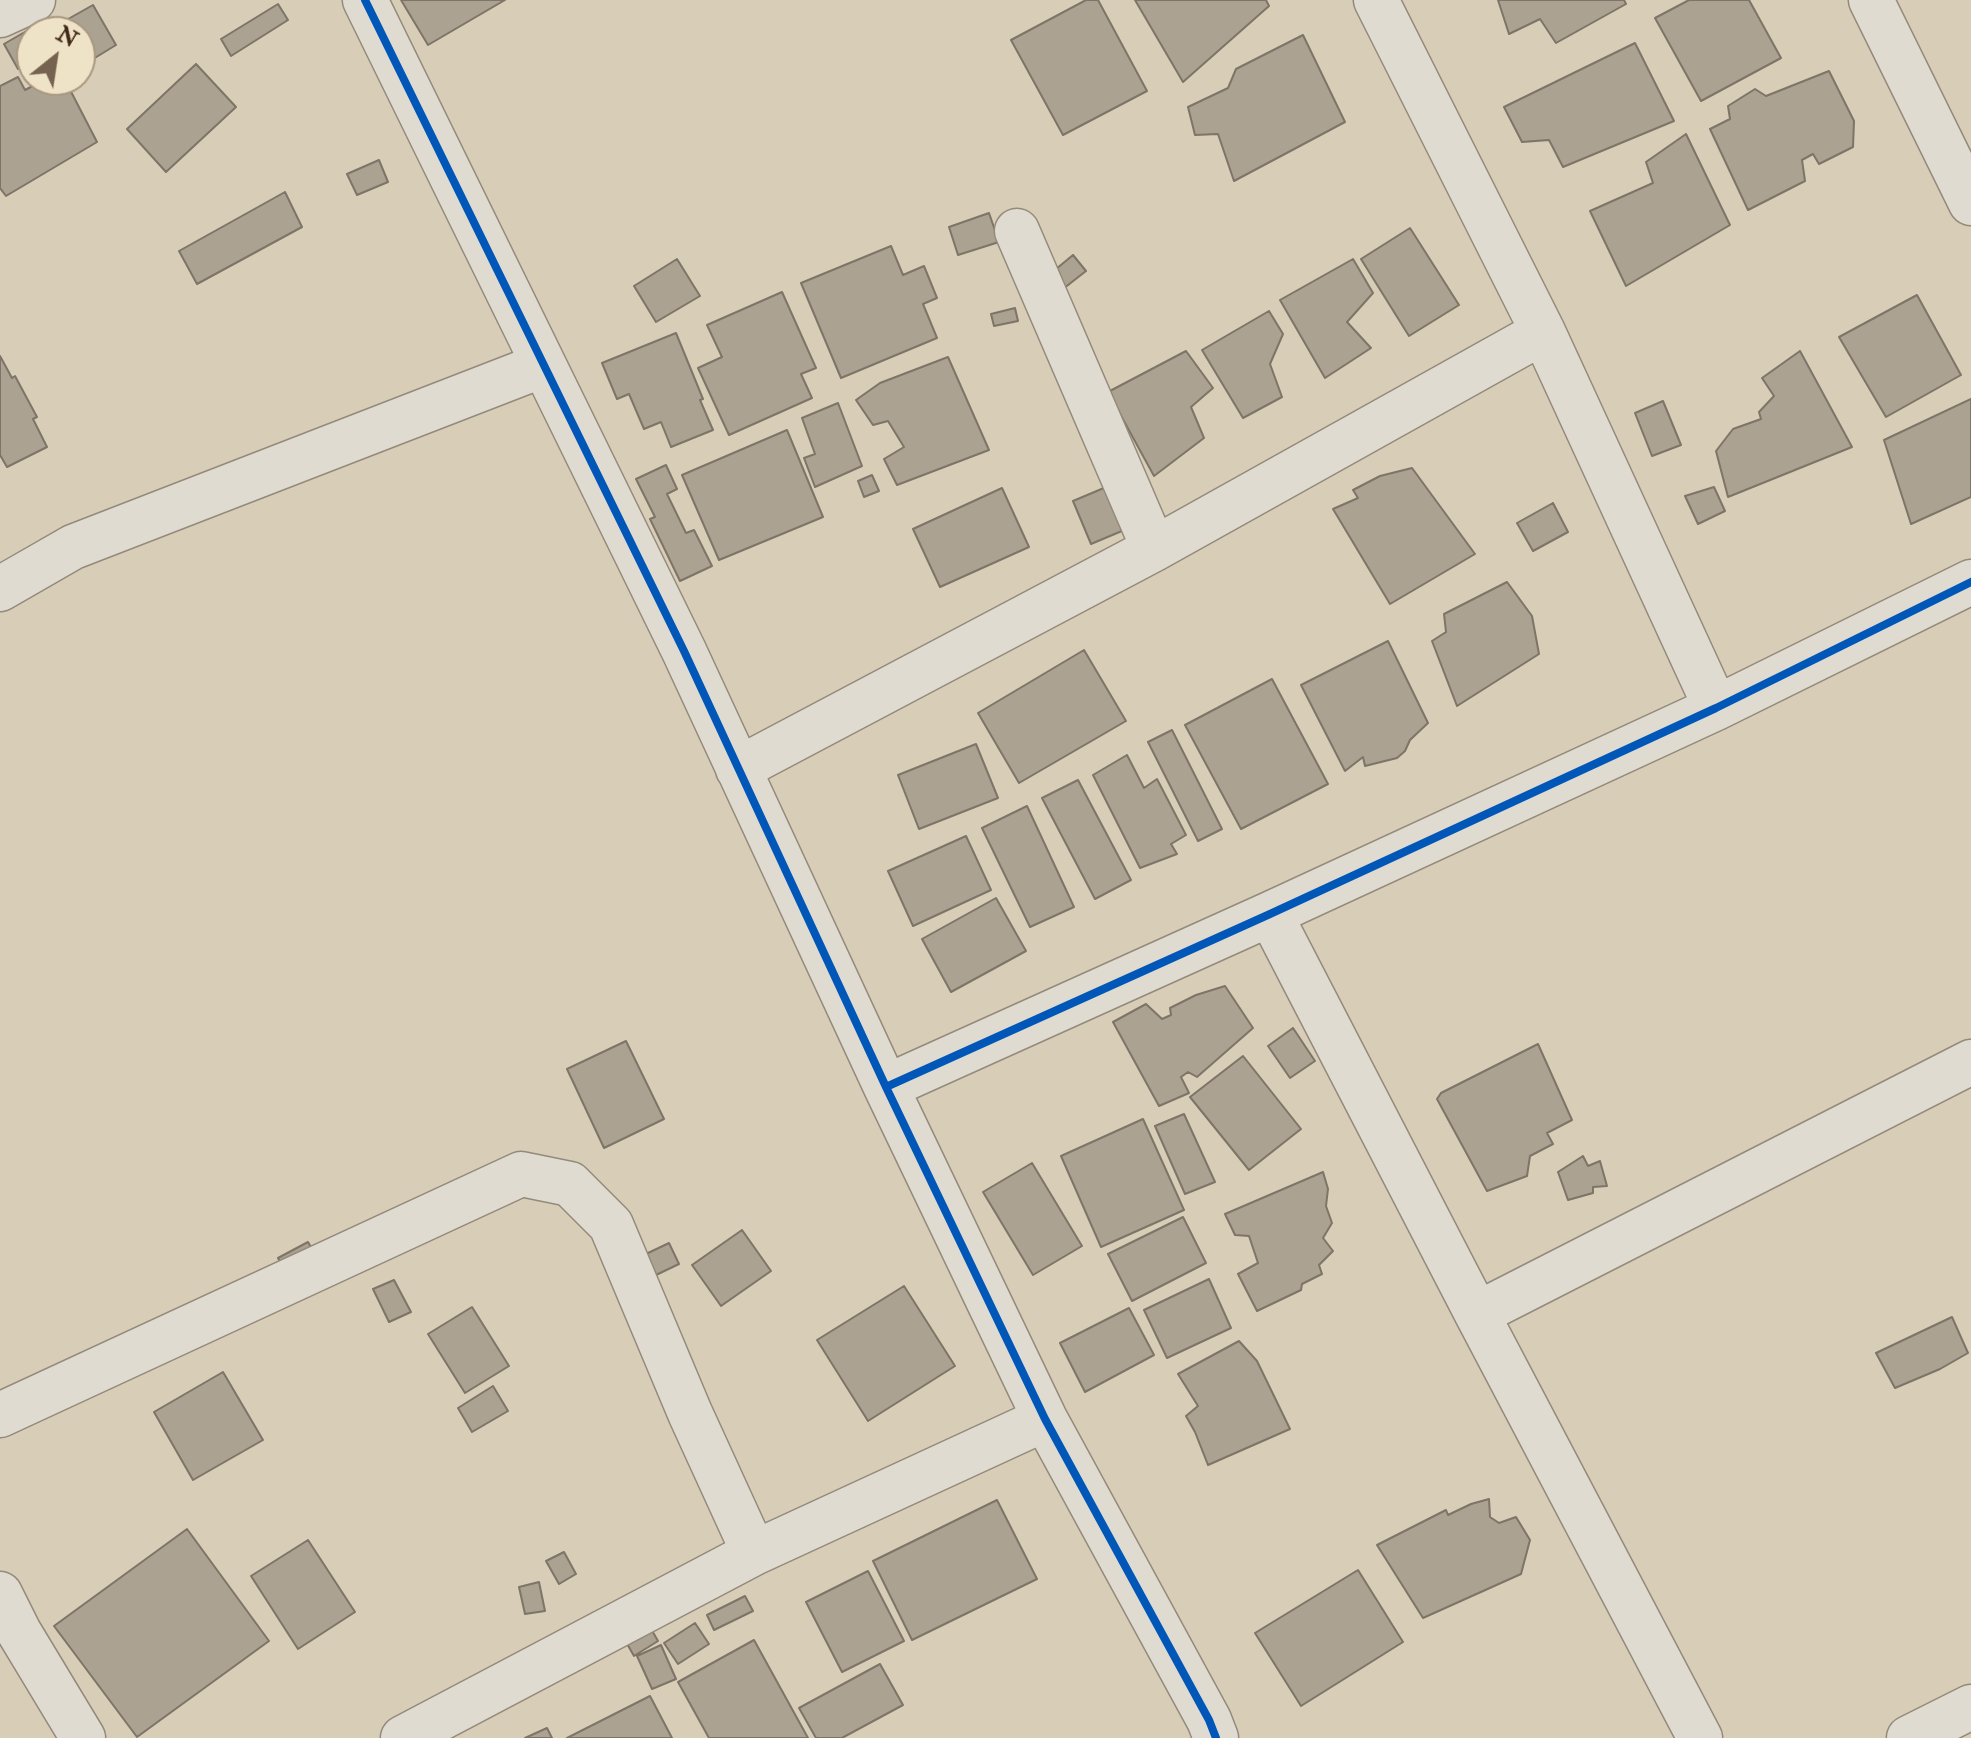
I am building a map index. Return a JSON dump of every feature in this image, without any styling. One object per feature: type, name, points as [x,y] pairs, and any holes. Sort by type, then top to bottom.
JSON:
[{"type":"street","points":[[0,15],[33,0]]},
{"type":"street","points":[[365,0],[684,651],[886,1087],[1045,1419],[1216,1738]]},
{"type":"street","points":[[1376,0],[1543,332],[1716,708]]},
{"type":"street","points":[[1871,0],[1959,145],[1971,203]]},
{"type":"street","points":[[1017,231],[1154,549]]},
{"type":"street","points":[[738,769],[1154,549],[1543,332]]},
{"type":"street","points":[[0,589],[73,547],[543,365]]},
{"type":"street","points":[[886,1087],[1716,708],[1971,582]]},
{"type":"street","points":[[1270,914],[1700,1738]]},
{"type":"street","points":[[1477,1314],[1971,1062]]},
{"type":"street","points":[[0,1415],[521,1174],[570,1184],[611,1225],[690,1413],[754,1553]]},
{"type":"street","points":[[403,1738],[754,1553],[1045,1419]]},
{"type":"street","points":[[0,1594],[19,1632],[83,1738]]},
{"type":"street","points":[[1909,1738],[1971,1707]]},
{"type":"building","points":[[401,0],[505,0],[428,45]]},
{"type":"building","points":[[1086,0],[1098,0],[1147,91],[1063,135],[1011,40]]},
{"type":"building","points":[[1135,0],[1266,0],[1269,6],[1183,82]]},
{"type":"building","points":[[1498,0],[1624,0],[1626,4],[1556,43],[1540,19],[1509,34]]},
{"type":"building","points":[[1689,0],[1749,0],[1781,58],[1701,101],[1655,18]]},
{"type":"building","points":[[278,4],[288,20],[231,56],[221,39]]},
{"type":"building","points":[[93,5],[116,45],[96,57],[96,16],[73,16]]},
{"type":"building","points":[[1303,35],[1345,122],[1234,181],[1218,134],[1195,135],[1188,107],[1228,88],[1236,69]]},
{"type":"building","points":[[16,37],[16,65],[4,44]]},
{"type":"building","points":[[1635,43],[1674,121],[1563,167],[1549,140],[1522,142],[1504,107]]},
{"type":"building","points":[[196,64],[236,107],[166,172],[127,129]]},
{"type":"building","points":[[1829,71],[1854,121],[1853,147],[1819,164],[1813,154],[1802,160],[1805,181],[1748,210],[1710,129],[1730,119],[1728,106],[1755,89],[1766,96]]},
{"type":"building","points":[[16,78],[16,96],[73,96],[97,142],[6,196],[0,188],[0,86]]},
{"type":"building","points":[[1686,134],[1730,225],[1626,286],[1590,211],[1653,183],[1646,162]]},
{"type":"building","points":[[379,160],[388,182],[357,195],[347,174]]},
{"type":"building","points":[[285,192],[302,227],[197,284],[179,251]]},
{"type":"building","points":[[989,213],[999,242],[958,255],[949,227]]},
{"type":"building","points":[[1410,228],[1459,305],[1409,336],[1361,259]]},
{"type":"building","points":[[891,246],[903,275],[924,266],[937,298],[923,304],[937,338],[841,378],[801,283]]},
{"type":"building","points":[[1073,255],[1086,271],[1063,289],[1050,274]]},
{"type":"building","points":[[677,259],[700,296],[656,322],[634,286]]},
{"type":"building","points":[[1353,259],[1373,293],[1347,322],[1371,348],[1325,378],[1280,300]]},
{"type":"building","points":[[782,292],[816,368],[801,374],[812,398],[729,435],[698,368],[722,357],[707,325]]},
{"type":"building","points":[[1917,295],[1961,375],[1886,417],[1839,337]]},
{"type":"building","points":[[1015,308],[1018,321],[994,326],[991,314]]},
{"type":"building","points":[[1269,311],[1283,334],[1270,364],[1282,397],[1243,418],[1202,350]]},
{"type":"building","points":[[676,333],[713,430],[671,447],[661,422],[644,429],[629,394],[617,399],[602,363]]},
{"type":"building","points":[[1186,351],[1213,388],[1191,407],[1204,438],[1154,476],[1108,392]]},
{"type":"building","points":[[1800,351],[1852,447],[1728,497],[1716,451],[1733,429],[1761,419],[1759,412],[1774,396],[1762,378]]},
{"type":"building","points":[[0,356],[12,378],[15,376],[37,417],[33,419],[47,447],[7,467],[0,455]]},
{"type":"building","points":[[948,357],[989,450],[897,485],[884,459],[904,447],[888,421],[873,425],[856,400],[880,383]]},
{"type":"building","points":[[1971,399],[1971,497],[1911,524],[1884,440]]},
{"type":"building","points":[[1663,401],[1681,445],[1652,456],[1635,413]]},
{"type":"building","points":[[838,403],[862,466],[815,487],[804,458],[815,454],[802,418]]},
{"type":"building","points":[[787,430],[823,517],[719,560],[682,475]]},
{"type":"building","points":[[666,465],[677,489],[667,494],[686,533],[694,530],[712,566],[680,581],[650,519],[655,517],[636,479]]},
{"type":"building","points":[[1412,468],[1475,554],[1390,604],[1333,509],[1358,498],[1353,490],[1380,476]]},
{"type":"building","points":[[872,475],[879,491],[864,497],[858,481]]},
{"type":"building","points":[[1111,485],[1129,528],[1091,544],[1073,501]]},
{"type":"building","points":[[1714,487],[1725,511],[1698,524],[1685,496]]},
{"type":"building","points":[[1002,488],[1029,547],[940,587],[913,529]]},
{"type":"building","points":[[1553,503],[1568,532],[1533,551],[1517,523]]},
{"type":"building","points":[[1507,582],[1532,616],[1539,654],[1457,706],[1432,641],[1446,632],[1444,614]]},
{"type":"building","points":[[1388,641],[1428,723],[1397,758],[1365,766],[1363,757],[1345,771],[1301,685]]},
{"type":"building","points":[[1084,650],[1126,721],[1019,783],[978,713]]},
{"type":"building","points":[[1272,679],[1328,784],[1241,829],[1185,725]]},
{"type":"building","points":[[1172,730],[1222,829],[1198,841],[1148,742]]},
{"type":"building","points":[[976,744],[998,798],[919,829],[898,775]]},
{"type":"building","points":[[1127,755],[1144,788],[1157,779],[1186,835],[1171,844],[1177,854],[1140,868],[1093,775]]},
{"type":"building","points":[[1078,780],[1131,880],[1095,899],[1042,798]]},
{"type":"building","points":[[1027,806],[1074,907],[1030,927],[982,828]]},
{"type":"building","points":[[966,836],[991,890],[913,926],[888,871]]},
{"type":"building","points":[[996,898],[1026,951],[951,992],[922,939]]},
{"type":"building","points":[[1225,986],[1253,1028],[1197,1077],[1188,1072],[1181,1077],[1189,1093],[1159,1106],[1113,1022],[1146,1004],[1162,1019],[1171,1015],[1170,1008],[1196,995]]},
{"type":"building","points":[[1293,1028],[1315,1061],[1290,1078],[1268,1046]]},
{"type":"building","points":[[626,1041],[664,1119],[604,1148],[567,1069]]},
{"type":"building","points":[[1538,1044],[1572,1120],[1547,1133],[1553,1144],[1530,1156],[1527,1176],[1487,1191],[1437,1099],[1441,1093]]},
{"type":"building","points":[[1243,1056],[1301,1129],[1249,1170],[1190,1097]]},
{"type":"building","points":[[1184,1114],[1215,1182],[1185,1194],[1155,1126]]},
{"type":"building","points":[[1143,1119],[1184,1210],[1101,1247],[1061,1156]]},
{"type":"building","points":[[1583,1156],[1588,1166],[1600,1161],[1607,1186],[1593,1187],[1593,1193],[1568,1200],[1558,1172]]},
{"type":"building","points":[[1032,1163],[1082,1246],[1033,1275],[983,1192]]},
{"type":"building","points":[[1323,1172],[1328,1189],[1326,1206],[1332,1223],[1323,1238],[1333,1251],[1319,1265],[1322,1274],[1302,1284],[1301,1290],[1257,1311],[1238,1274],[1258,1263],[1249,1236],[1235,1235],[1225,1214]]},
{"type":"building","points":[[1183,1217],[1206,1263],[1132,1301],[1108,1254]]},
{"type":"building","points":[[742,1230],[771,1271],[721,1306],[692,1265]]},
{"type":"building","points":[[308,1242],[314,1252],[285,1270],[278,1258]]},
{"type":"building","points":[[669,1243],[679,1264],[656,1275],[646,1254]]},
{"type":"building","points":[[1209,1279],[1231,1328],[1167,1358],[1144,1310]]},
{"type":"building","points":[[394,1280],[411,1312],[389,1322],[373,1289]]},
{"type":"building","points":[[904,1286],[955,1366],[868,1421],[817,1340]]},
{"type":"building","points":[[472,1307],[509,1366],[465,1393],[428,1334]]},
{"type":"building","points":[[1129,1308],[1154,1355],[1085,1392],[1060,1343]]},
{"type":"building","points":[[1952,1317],[1968,1353],[1895,1388],[1876,1353]]},
{"type":"building","points":[[1239,1341],[1257,1361],[1290,1429],[1208,1465],[1186,1416],[1198,1406],[1178,1374]]},
{"type":"building","points":[[223,1372],[263,1440],[193,1480],[154,1412]]},
{"type":"building","points":[[493,1386],[508,1411],[472,1432],[458,1408]]},
{"type":"building","points":[[1489,1499],[1490,1517],[1499,1523],[1516,1517],[1530,1540],[1521,1574],[1423,1618],[1377,1545],[1446,1510],[1448,1515]]},
{"type":"building","points":[[997,1500],[1037,1579],[912,1640],[873,1561]]},
{"type":"building","points":[[187,1529],[269,1641],[137,1737],[54,1626]]},
{"type":"building","points":[[308,1540],[355,1612],[298,1649],[251,1576]]},
{"type":"building","points":[[564,1552],[576,1574],[559,1584],[546,1561]]},
{"type":"building","points":[[1358,1570],[1403,1642],[1301,1706],[1255,1633]]},
{"type":"building","points":[[868,1571],[904,1641],[842,1672],[806,1602]]},
{"type":"building","points":[[539,1582],[545,1611],[525,1614],[519,1587]]},
{"type":"building","points":[[745,1596],[753,1611],[714,1630],[707,1615]]},
{"type":"building","points":[[695,1623],[709,1644],[678,1664],[664,1643]]},
{"type":"building","points":[[650,1627],[658,1641],[634,1656],[626,1642]]},
{"type":"building","points":[[754,1640],[808,1738],[709,1738],[678,1682]]},
{"type":"building","points":[[661,1645],[676,1679],[652,1689],[637,1656]]},
{"type":"building","points":[[880,1664],[903,1705],[842,1738],[816,1738],[799,1708]]},
{"type":"building","points":[[650,1696],[672,1738],[567,1738]]},
{"type":"building","points":[[547,1728],[552,1738],[525,1738]]},
{"type":"cycle path","points":[[365,0],[684,651],[886,1087],[1045,1419],[1216,1738]]},
{"type":"cycle path","points":[[886,1087],[1716,708],[1971,582]]}]
